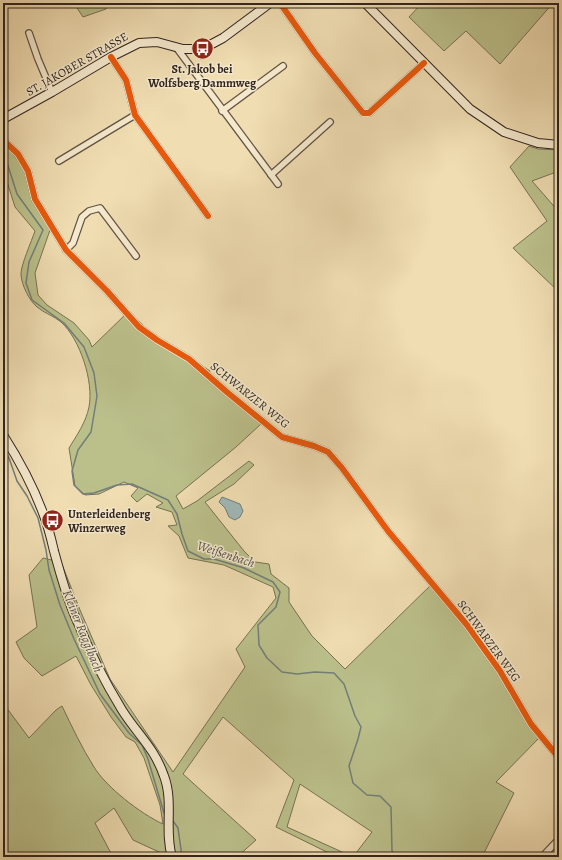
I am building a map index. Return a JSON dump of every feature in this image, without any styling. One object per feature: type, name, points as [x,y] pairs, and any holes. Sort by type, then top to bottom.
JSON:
[{"type":"main road","name":"ST. JAKOBER STRASSE","points":[[3,119],[52,92],[111,56],[139,43],[157,42],[176,47],[198,50],[223,38],[261,5],[270,3]]},
{"type":"main road","points":[[366,3],[470,109],[504,132],[538,143],[559,144]]},
{"type":"main road","points":[[3,435],[17,456],[44,514],[64,587],[84,636],[102,674],[123,711],[151,748],[160,763],[165,777],[170,802],[169,837],[172,857]]},
{"type":"street","points":[[280,3],[311,48],[363,113],[369,113],[424,63]]},
{"type":"street","points":[[29,33],[52,92]]},
{"type":"street","points":[[176,47],[222,111],[278,184]]},
{"type":"street","points":[[111,56],[126,80],[136,115],[208,216]]},
{"type":"street","points":[[222,111],[283,66]]},
{"type":"street","points":[[59,161],[136,115]]},
{"type":"street","points":[[271,175],[330,122]]},
{"type":"street","name":"SCHWARZER WEG","points":[[3,140],[18,154],[28,171],[35,199],[66,250],[107,291],[139,327],[157,340],[189,359],[282,437],[314,446],[328,452],[342,468],[388,530],[466,625],[500,671],[531,724],[559,758]]},
{"type":"street","points":[[66,250],[73,243],[82,217],[89,211],[100,208],[136,256]]},
{"type":"street","points":[[559,814],[559,825]]},
{"type":"street","points":[[542,857],[559,839]]},
{"type":"green space","points":[[79,3],[110,3],[106,9],[83,17],[75,5]]},
{"type":"green space","points":[[422,3],[553,3],[500,64],[466,31],[444,51],[409,17]]},
{"type":"green space","points":[[3,143],[7,146],[24,169],[32,201],[50,230],[35,273],[38,295],[47,305],[74,323],[89,340],[92,347],[129,311],[150,332],[210,371],[207,378],[261,424],[236,447],[176,496],[183,509],[197,501],[249,461],[254,465],[234,484],[205,502],[244,551],[255,562],[269,564],[271,574],[289,588],[289,602],[312,636],[345,669],[434,582],[502,667],[539,738],[496,782],[514,793],[482,857],[353,857],[337,857],[276,827],[294,780],[223,717],[183,774],[256,840],[237,857],[160,857],[159,852],[133,840],[114,808],[95,823],[113,857],[3,857],[3,703],[29,738],[56,710],[62,706],[81,745],[100,775],[115,791],[135,807],[154,820],[163,824],[160,805],[144,758],[135,742],[126,737],[111,717],[91,685],[76,656],[42,676],[24,658],[16,642],[37,627],[29,575],[43,558],[60,562],[110,679],[173,772],[245,667],[236,649],[276,598],[273,587],[224,565],[188,558],[179,536],[168,526],[177,525],[172,512],[156,507],[163,503],[147,494],[137,502],[131,496],[138,488],[124,482],[99,494],[85,495],[75,486],[69,448],[88,413],[90,397],[87,374],[80,350],[68,330],[61,322],[37,307],[31,301],[24,288],[21,271],[35,231],[15,207],[3,169]],"holes":[[[300,784],[372,832],[353,857],[287,827]]]},
{"type":"green space","points":[[529,146],[538,149],[559,150],[559,171],[532,181],[559,212],[559,292],[513,248],[547,221],[510,167]]},
{"type":"water","points":[[222,497],[240,504],[243,511],[240,517],[235,520],[229,517],[225,508],[219,502]]},
{"type":"waterway","name":"Weißenbach","points":[[3,150],[17,194],[43,230],[29,262],[26,283],[32,300],[64,323],[84,347],[94,373],[97,396],[91,432],[78,450],[72,471],[74,485],[83,494],[94,493],[117,485],[132,484],[168,500],[177,514],[188,551],[204,559],[214,559],[244,568],[273,582],[280,592],[276,607],[258,625],[259,645],[267,658],[282,672],[297,674],[315,672],[334,673],[344,684],[355,716],[361,727],[349,766],[353,783],[367,795],[380,796],[391,807],[392,851],[396,857]]},
{"type":"waterway","name":"Kleiner Ragglbach","points":[[3,447],[9,458],[17,481],[27,496],[38,518],[46,550],[49,570],[60,605],[74,639],[100,694],[129,733],[142,745],[148,759],[164,813]]},
{"type":"waterway","name":"Kleiner Ragglbach","points":[[173,821],[178,828],[182,857]]},
{"type":"cycle path","points":[[280,3],[315,53],[363,113],[369,113],[424,63]]},
{"type":"cycle path","points":[[111,57],[126,80],[135,115],[208,216]]},
{"type":"cycle path","points":[[3,140],[18,154],[28,171],[35,199],[66,250],[107,291],[139,327],[157,340],[189,359],[282,437],[314,446],[328,452],[342,468],[388,531],[467,625],[500,671],[531,724],[559,758]]},
{"type":"place","name":"St. Jakob bei Wolfsberg Dammweg","points":[[202,48]]},
{"type":"place","name":"Unterleidenberg Winzerweg","points":[[52,521]]}]
